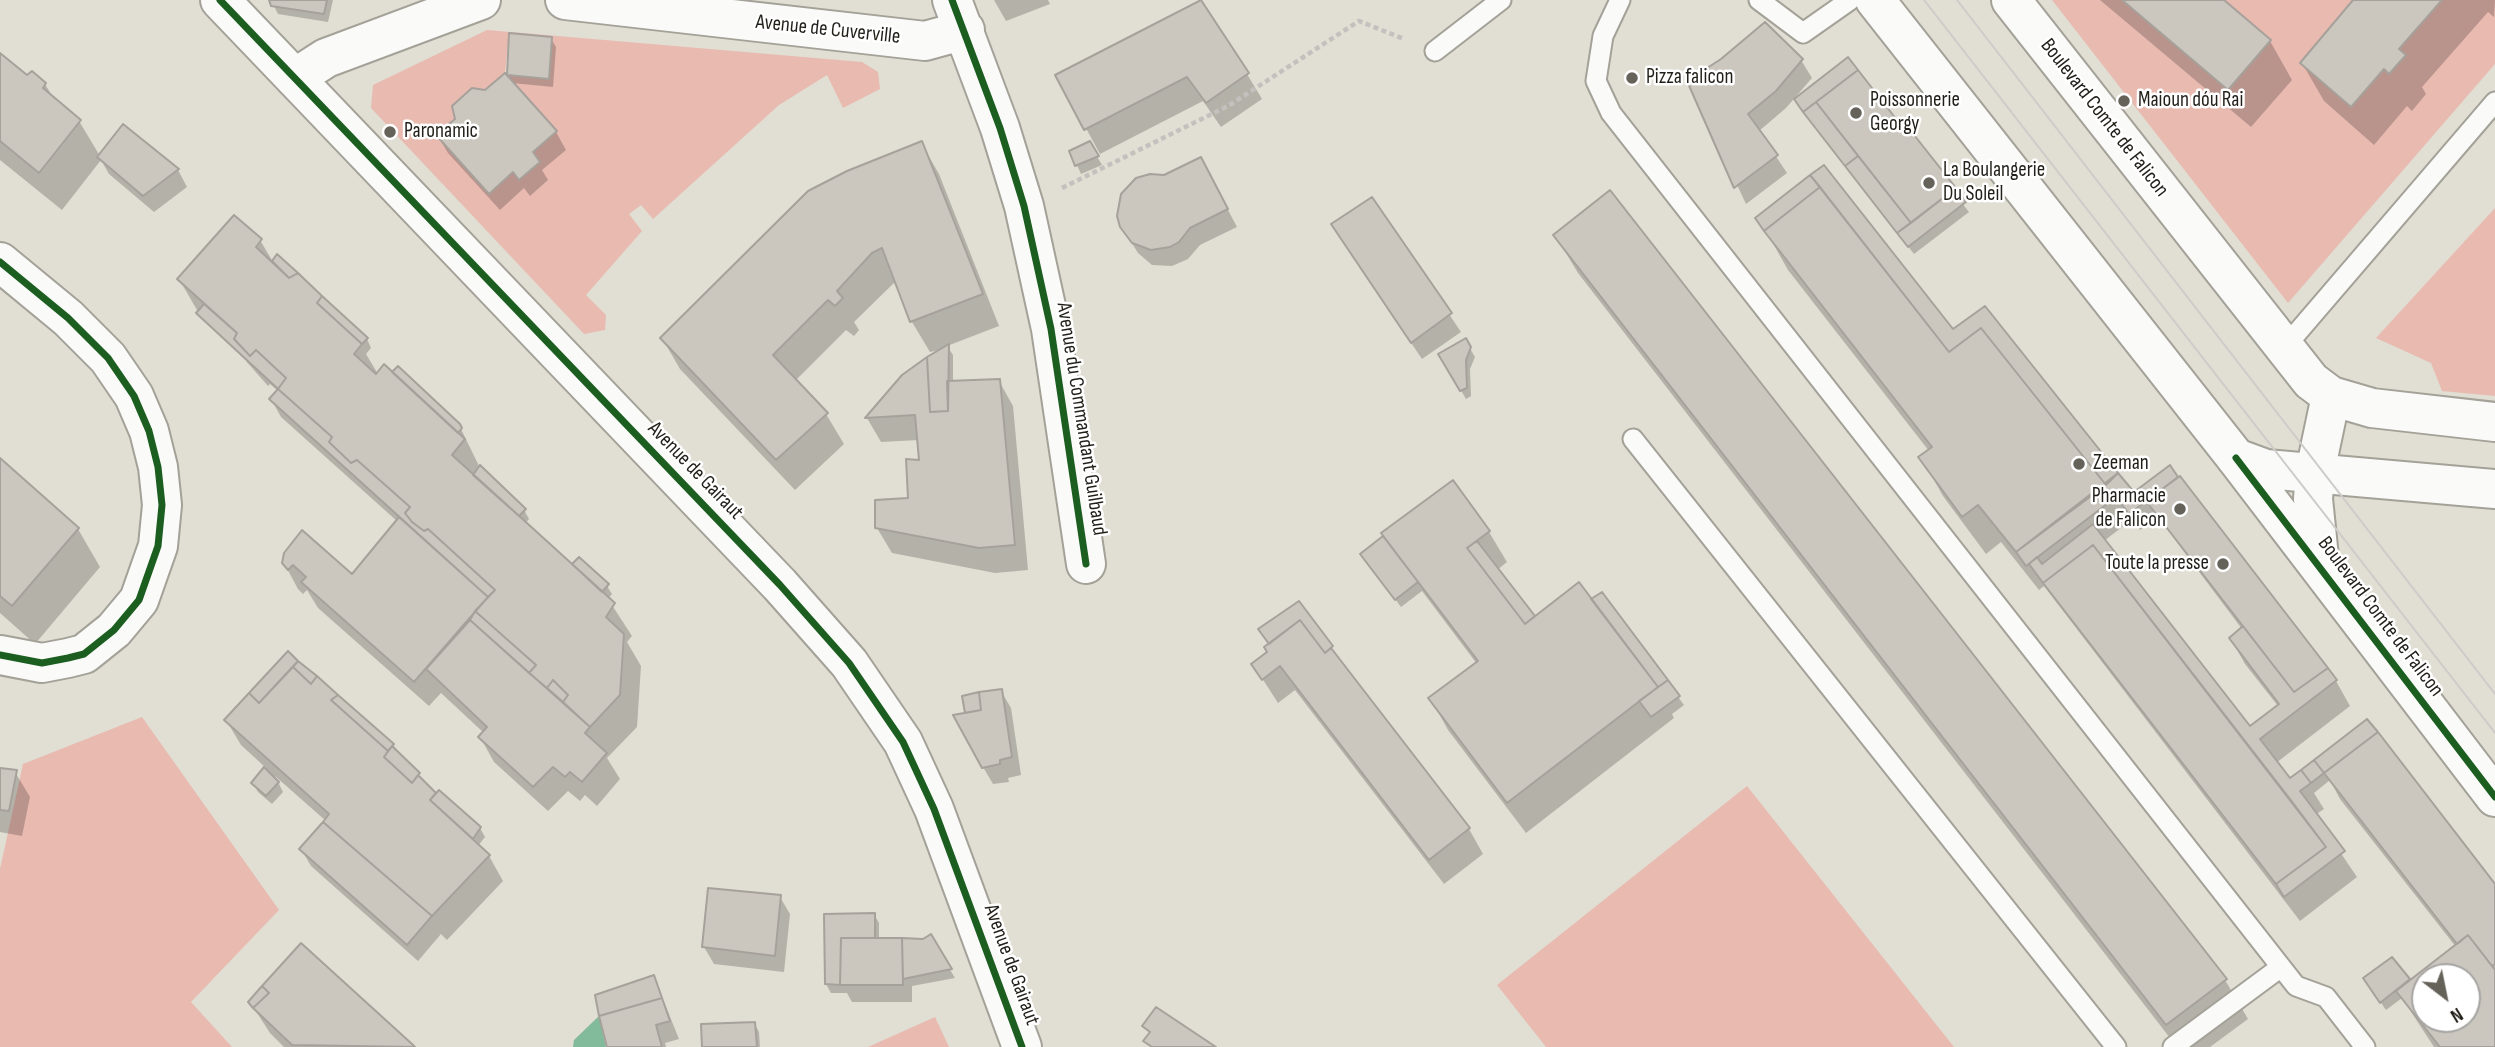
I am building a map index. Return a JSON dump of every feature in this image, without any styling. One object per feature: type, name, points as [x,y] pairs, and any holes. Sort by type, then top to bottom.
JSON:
[{"type":"street","name":"Avenue de Gairaut","points":[[220,0],[780,585],[849,663],[903,742],[934,809],[1022,1047]]},
{"type":"street","points":[[295,78],[326,58],[481,0]]},
{"type":"street","name":"Avenue de Cuverville","points":[[565,0],[925,41],[959,15]]},
{"type":"street","name":"Boulevard Comte de Falicon","points":[[1875,0],[2236,458],[2495,797]]},
{"type":"street","name":"Boulevard Comte de Falicon","points":[[2011,0],[2311,382],[2332,396]]},
{"type":"street","name":"Avenue du Commandant Guilbaud","points":[[959,15],[1024,206],[1051,329],[1086,564]]},
{"type":"street","points":[[0,262],[68,318],[108,358],[134,396],[152,443],[162,505],[158,546],[139,600],[114,630],[84,654],[68,658],[42,663],[0,655]]},
{"type":"street","points":[[2320,566],[2313,499],[2315,472],[2332,396],[2372,408],[2495,422]]},
{"type":"street","points":[[2236,458],[2266,469],[2495,489]]},
{"type":"lane","points":[[1435,51],[1501,0]]},
{"type":"lane","points":[[1620,0],[1603,36],[1596,81],[1611,113],[2296,986],[2326,997],[2365,1047]]},
{"type":"lane","points":[[1759,0],[1803,33],[1850,0]]},
{"type":"lane","points":[[2284,348],[2495,102]]},
{"type":"lane","points":[[1633,439],[2116,1047]]},
{"type":"lane","points":[[2173,1047],[2281,967]]},
{"type":"path","points":[[1024,206],[1228,106],[1359,21],[1435,51]]},
{"type":"shaded area","points":[[2052,0],[2495,0],[2495,64],[2288,303]]},
{"type":"shaded area","points":[[487,30],[862,62],[878,72],[880,89],[843,108],[827,75],[779,105],[653,219],[641,205],[629,214],[642,231],[586,295],[606,315],[605,330],[584,334],[371,108],[373,85]],"holes":[[[509,33],[552,37],[548,79],[507,75],[557,131],[533,152],[539,162],[520,180],[513,172],[437,135],[455,119],[453,106],[472,88],[485,90],[505,73]]]},
{"type":"shaded area","points":[[2495,208],[2495,396],[2442,391],[2431,363],[2376,338]]},
{"type":"shaded area","points":[[142,717],[279,910],[191,1002],[232,1047],[0,1047],[0,869],[23,764]]},
{"type":"shaded area","points":[[1747,786],[1954,1047],[1546,1047],[1497,985]]},
{"type":"shaded area","points":[[599,1016],[606,1047],[573,1047],[574,1040]]},
{"type":"shaded area","points":[[935,1017],[949,1047],[868,1047]]},
{"type":"building","points":[[269,0],[327,0],[324,14],[271,6]]},
{"type":"building","points":[[1201,0],[1249,73],[1206,103],[1187,77],[1084,130],[1055,75]]},
{"type":"building","points":[[2122,0],[2224,0],[2271,40],[2228,90]]},
{"type":"building","points":[[2353,0],[2442,0],[2399,49],[2406,55],[2389,74],[2384,69],[2351,107],[2300,63]]},
{"type":"building","points":[[1765,22],[1803,59],[1776,91],[1748,114],[1778,155],[1734,188],[1687,81],[1721,59]]},
{"type":"building","points":[[509,33],[552,37],[549,79],[507,75]]},
{"type":"building","points":[[0,53],[27,75],[32,71],[46,83],[43,88],[81,120],[39,173],[0,141]]},
{"type":"building","points":[[1848,57],[1858,70],[1803,112],[1794,99]]},
{"type":"building","points":[[1858,70],[1900,124],[1903,121],[1956,188],[1911,223],[1816,102]]},
{"type":"building","points":[[505,73],[557,131],[533,152],[540,162],[519,180],[513,172],[489,194],[436,135],[455,119],[452,106],[472,88],[485,90]]},
{"type":"building","points":[[1816,102],[1858,156],[1845,166],[1803,112]]},
{"type":"building","points":[[123,124],[179,169],[143,196],[97,157]]},
{"type":"building","points":[[922,141],[983,294],[910,322],[882,248],[872,253],[837,291],[843,298],[835,306],[828,300],[773,355],[828,413],[776,460],[660,338],[808,191],[847,171]]},
{"type":"building","points":[[1090,141],[1099,156],[1075,166],[1069,151]]},
{"type":"building","points":[[1858,156],[1911,223],[1897,233],[1845,166]]},
{"type":"building","points":[[1201,157],[1228,209],[1190,228],[1179,242],[1170,247],[1151,250],[1132,243],[1120,227],[1117,216],[1121,194],[1136,178],[1150,174],[1164,175]]},
{"type":"building","points":[[1824,165],[1953,329],[1985,306],[2118,473],[2106,485],[1981,328],[1949,352],[1810,175]]},
{"type":"building","points":[[1810,175],[1820,187],[1764,231],[1755,218]]},
{"type":"building","points":[[1820,187],[1949,352],[1981,328],[2106,485],[2016,552],[1978,505],[1962,517],[1918,457],[1932,447],[1764,231]]},
{"type":"building","points":[[1956,188],[1966,202],[1908,247],[1897,233]]},
{"type":"building","points":[[1610,190],[2227,979],[2166,1025],[1553,235]]},
{"type":"building","points":[[1372,197],[1452,313],[1411,343],[1331,224]]},
{"type":"building","points":[[234,215],[262,239],[256,247],[289,278],[298,273],[322,296],[317,303],[362,344],[354,354],[376,374],[384,364],[465,439],[452,455],[615,603],[606,617],[624,634],[620,695],[590,727],[563,702],[568,695],[553,680],[547,688],[529,673],[536,665],[475,611],[495,590],[428,529],[424,531],[412,522],[405,513],[410,507],[357,460],[351,463],[329,442],[332,437],[278,389],[286,378],[256,350],[250,356],[234,339],[237,333],[177,279]]},
{"type":"building","points":[[277,254],[298,273],[289,278],[272,261]]},
{"type":"building","points":[[322,296],[368,338],[362,344],[317,303]]},
{"type":"building","points":[[204,304],[237,333],[234,339],[250,356],[256,350],[286,378],[278,389],[196,313]]},
{"type":"building","points":[[1466,338],[1471,347],[1466,360],[1467,388],[1460,391],[1438,354]]},
{"type":"building","points":[[949,344],[948,411],[930,412],[927,357]]},
{"type":"building","points":[[927,357],[930,412],[948,411],[947,381],[1000,379],[1015,545],[979,548],[875,528],[875,500],[908,498],[906,459],[919,460],[915,415],[865,418],[902,375]]},
{"type":"building","points":[[398,366],[460,424],[462,428],[458,433],[392,372]]},
{"type":"building","points":[[278,389],[332,437],[329,442],[351,463],[357,460],[410,507],[405,513],[412,522],[424,531],[428,529],[495,590],[488,597],[269,399]]},
{"type":"building","points":[[0,458],[79,528],[12,606],[0,596]]},
{"type":"building","points":[[480,465],[526,509],[519,516],[473,475]]},
{"type":"building","points":[[2170,465],[2178,477],[2129,514],[2116,497],[2026,566],[2016,552],[2118,473],[2134,492]]},
{"type":"building","points":[[2180,476],[2328,668],[2294,692],[2146,501]]},
{"type":"building","points":[[1453,480],[1490,531],[1467,548],[1525,624],[1579,582],[1658,687],[1507,803],[1428,698],[1478,661],[1381,533]]},
{"type":"building","points":[[399,517],[488,597],[414,682],[301,582],[306,577],[293,565],[288,570],[282,563],[284,553],[302,530],[352,574]]},
{"type":"building","points":[[2093,524],[2250,726],[2279,704],[2229,638],[2243,626],[2294,692],[2328,668],[2337,680],[2260,739],[2290,778],[2301,770],[2311,783],[2300,791],[2345,851],[2284,897],[2276,884],[2326,847],[2290,799],[2093,545],[2043,583],[2029,564],[2037,557],[2042,564]]},
{"type":"building","points":[[1383,536],[1418,582],[1395,600],[1360,554]]},
{"type":"building","points":[[1477,541],[1535,616],[1525,624],[1467,548]]},
{"type":"building","points":[[2093,545],[2326,847],[2276,884],[2043,583]]},
{"type":"building","points":[[579,557],[609,584],[602,592],[572,564]]},
{"type":"building","points":[[1602,592],[1668,680],[1658,687],[1591,599]]},
{"type":"building","points":[[1299,601],[1333,646],[1325,653],[1300,620],[1269,644],[1258,629]]},
{"type":"building","points":[[475,611],[536,665],[529,673],[470,620]]},
{"type":"building","points":[[470,620],[590,727],[585,733],[607,753],[582,782],[570,772],[565,777],[553,767],[533,787],[478,737],[487,727],[426,669]]},
{"type":"building","points":[[1300,620],[1325,653],[1331,648],[1470,828],[1429,860],[1280,666],[1262,680],[1251,664],[1267,652],[1264,647]]},
{"type":"building","points":[[288,651],[298,661],[259,703],[249,693]]},
{"type":"building","points":[[298,661],[317,676],[311,684],[293,667]]},
{"type":"building","points":[[293,667],[311,684],[317,676],[338,695],[331,700],[388,751],[384,757],[412,783],[418,775],[436,793],[430,800],[490,855],[432,916],[323,822],[329,814],[224,720],[249,693],[259,703]]},
{"type":"building","points":[[553,680],[568,695],[563,702],[547,688]]},
{"type":"building","points":[[1668,680],[1680,696],[1651,717],[1639,701]]},
{"type":"building","points":[[1002,689],[1012,757],[1000,760],[1000,764],[982,768],[953,715],[981,710],[979,692]]},
{"type":"building","points":[[979,692],[981,710],[965,713],[962,696]]},
{"type":"building","points":[[338,695],[394,744],[388,751],[331,700]]},
{"type":"building","points":[[2367,719],[2378,732],[2324,773],[2314,760]]},
{"type":"building","points":[[2378,732],[2495,884],[2495,964],[2492,966],[2468,935],[2457,944],[2324,773]]},
{"type":"building","points":[[392,746],[420,773],[412,783],[384,757]]},
{"type":"building","points":[[2314,760],[2324,773],[2311,783],[2301,770]]},
{"type":"building","points":[[264,767],[279,782],[266,796],[251,783]]},
{"type":"building","points":[[0,768],[17,770],[9,811],[0,810]]},
{"type":"building","points":[[439,790],[481,827],[473,839],[430,800]]},
{"type":"building","points":[[323,822],[432,916],[407,945],[299,849]]},
{"type":"building","points":[[708,888],[781,895],[775,956],[702,947]]},
{"type":"building","points":[[875,913],[875,938],[841,938],[840,985],[825,984],[824,914]]},
{"type":"building","points":[[931,934],[952,969],[903,979],[902,938],[923,939]]},
{"type":"building","points":[[2468,935],[2495,970],[2495,1047],[2440,1047],[2429,1033],[2481,1033],[2481,963],[2432,963]]},
{"type":"building","points":[[841,938],[902,938],[903,985],[840,985]]},
{"type":"building","points":[[301,943],[415,1047],[292,1045],[253,1008],[269,993],[262,986]]},
{"type":"building","points":[[2392,957],[2410,979],[2380,1003],[2363,978]]},
{"type":"building","points":[[654,975],[662,998],[599,1016],[595,995]]},
{"type":"building","points":[[2411,979],[2411,1010],[2396,991]]},
{"type":"building","points":[[262,986],[269,993],[253,1008],[248,1002]]},
{"type":"building","points":[[662,998],[670,1021],[656,1025],[662,1047],[607,1047],[599,1016]]},
{"type":"building","points":[[1156,1007],[1216,1047],[1152,1047],[1143,1041],[1150,1032],[1142,1026]]},
{"type":"building","points":[[755,1022],[757,1047],[702,1047],[701,1024]]},
{"type":"tram line","points":[[1924,0],[2495,733]]},
{"type":"tram line","points":[[1957,0],[2495,694]]},
{"type":"cycle path","points":[[220,0],[780,585],[849,663],[903,742],[934,809],[1022,1047]]},
{"type":"cycle path","points":[[952,0],[1000,128],[1024,206],[1051,329],[1086,564]]},
{"type":"cycle path","points":[[0,262],[68,318],[108,358],[134,396],[149,431],[158,467],[162,505],[158,546],[139,600],[114,630],[84,654],[68,658],[42,663],[0,655]]},
{"type":"cycle path","points":[[2236,458],[2495,797]]},
{"type":"place","name":"Pizza falicon","points":[[1632,78]]},
{"type":"place","name":"Maioun dóu Rai","points":[[2124,101]]},
{"type":"place","name":"Poissonnerie Georgy","points":[[1856,113]]},
{"type":"place","name":"Paronamic","points":[[390,132]]},
{"type":"place","name":"La Boulangerie Du Soleil","points":[[1929,183]]},
{"type":"place","name":"Zeeman","points":[[2079,464]]},
{"type":"place","name":"Pharmacie de Falicon","points":[[2180,509]]},
{"type":"place","name":"Toute la presse","points":[[2223,564]]}]
